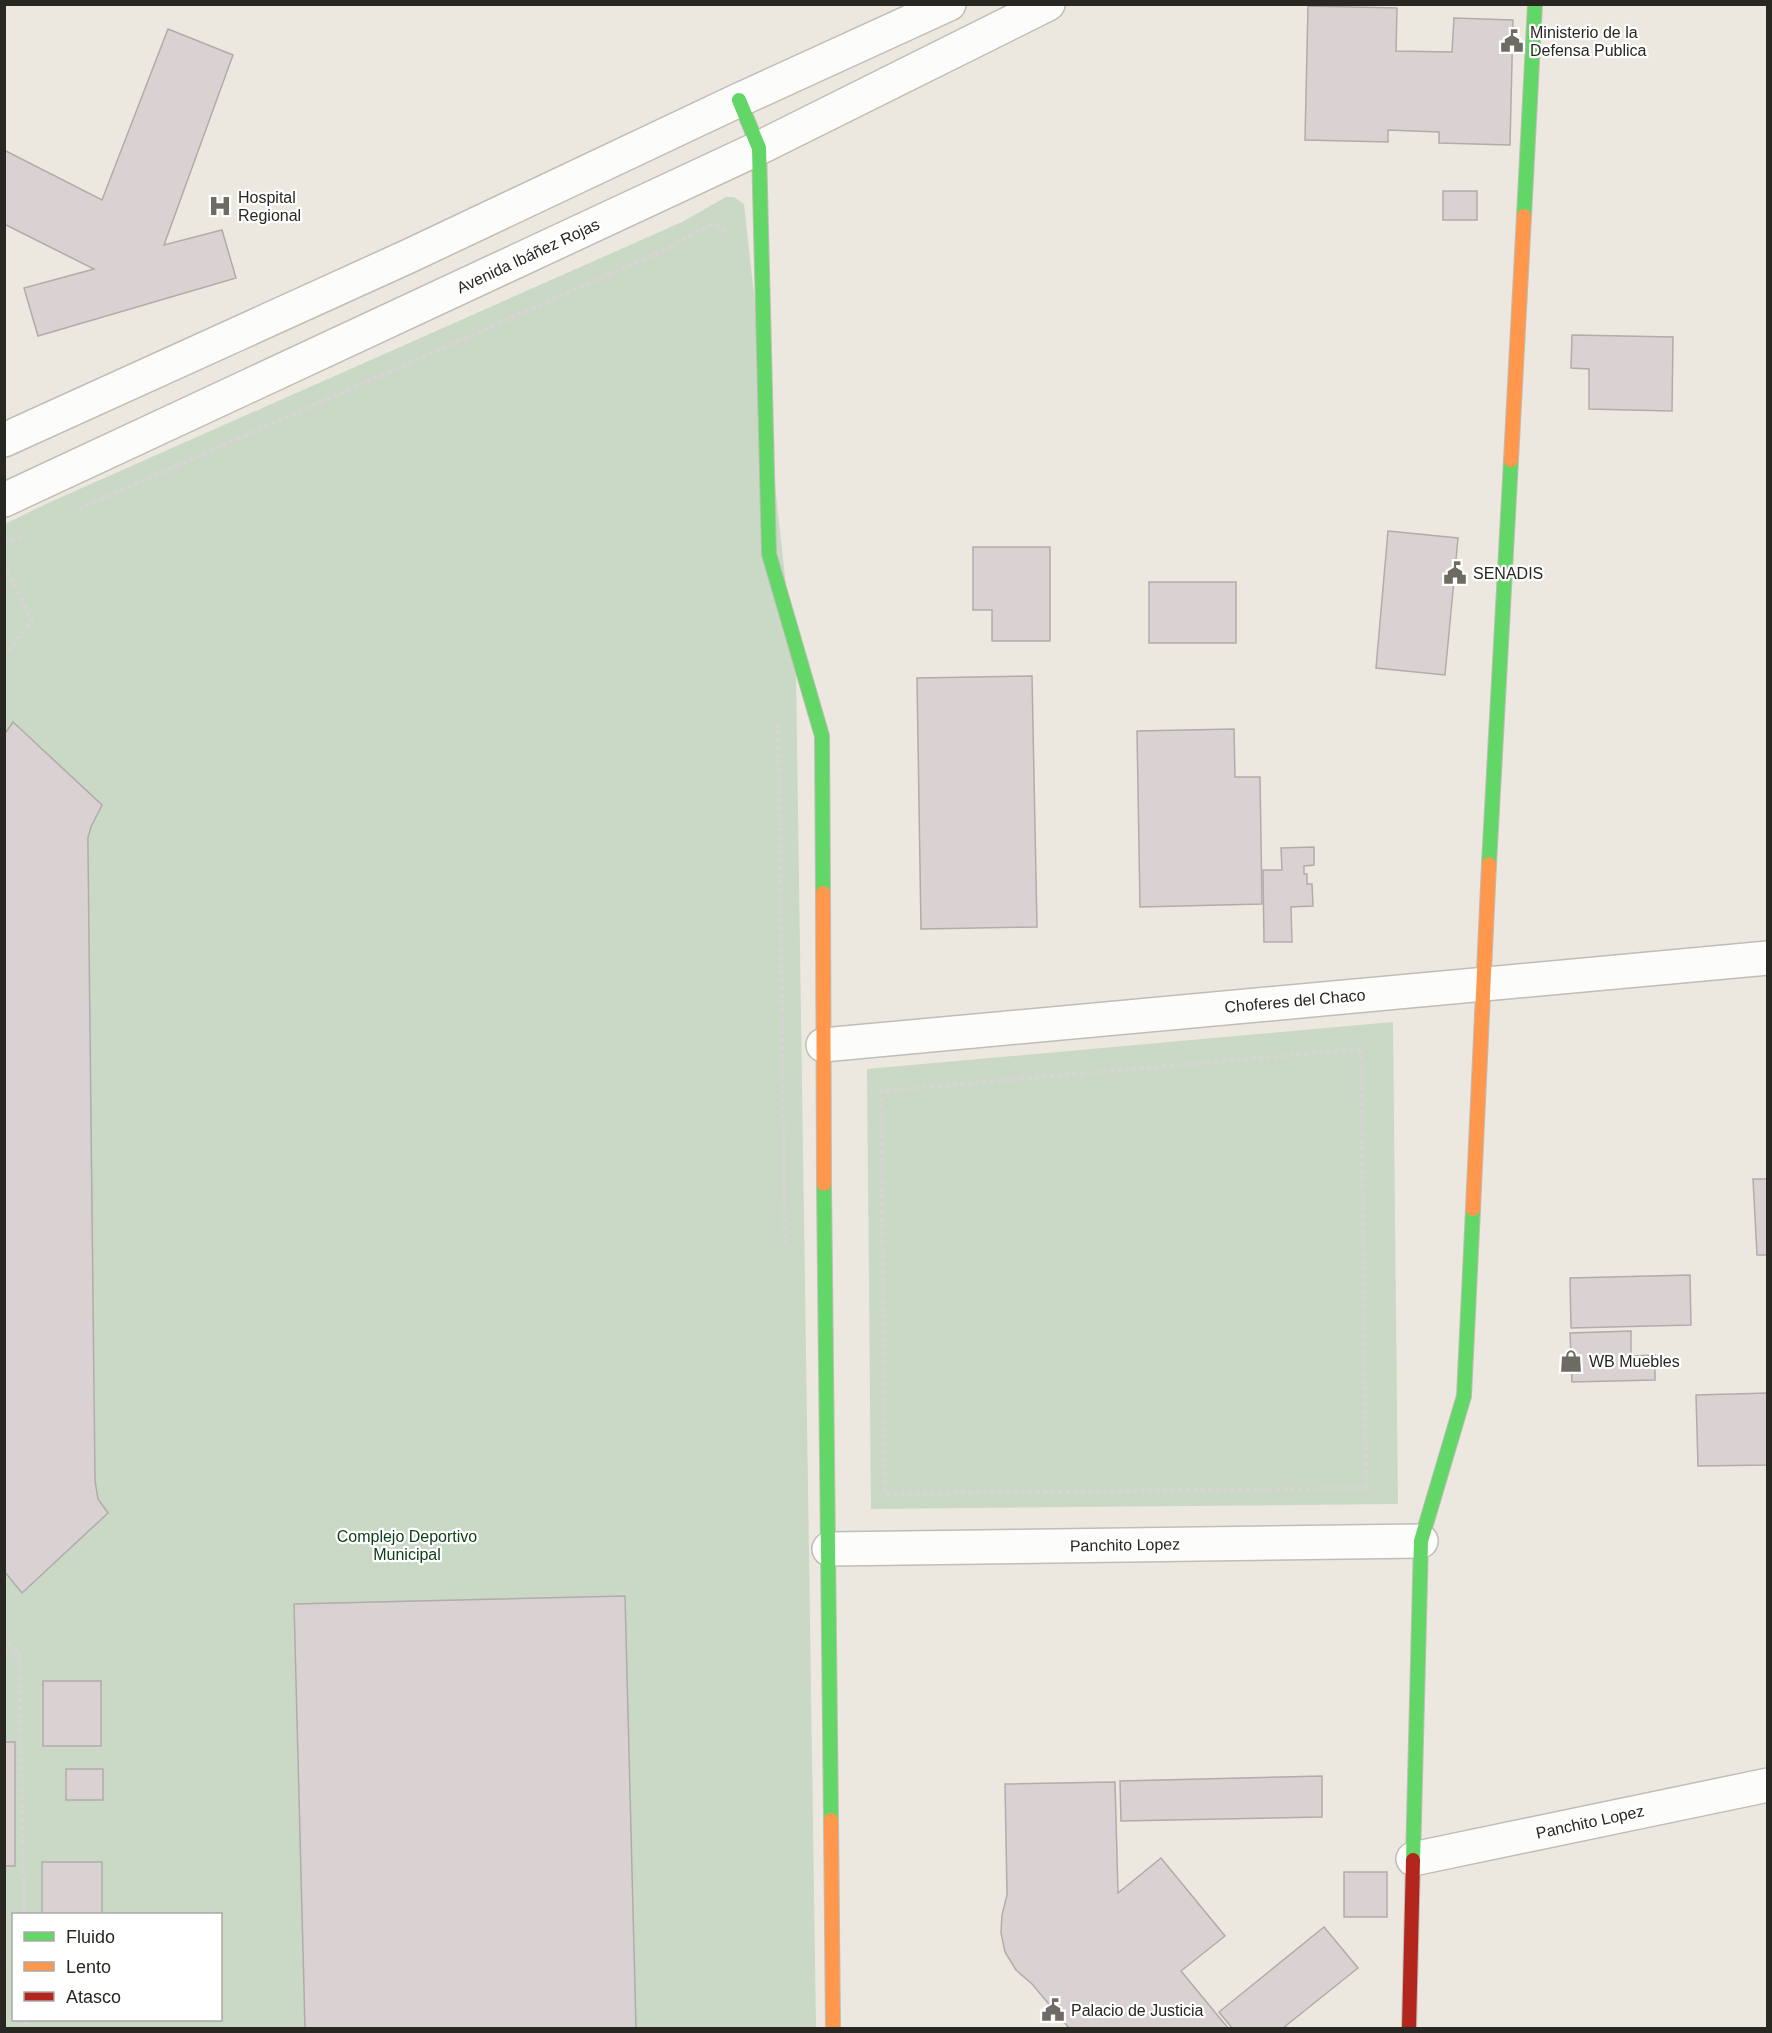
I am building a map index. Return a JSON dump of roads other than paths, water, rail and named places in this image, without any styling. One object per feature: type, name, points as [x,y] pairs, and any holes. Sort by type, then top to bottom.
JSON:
[{"type":"street","points":[[4,440],[409,256],[739,99],[949,4]]},
{"type":"street","name":"Avenida Ibáñez Rojas","points":[[4,500],[759,148],[1048,4]]},
{"type":"street","points":[[1409,2028],[1421,1540],[1464,1396],[1483,983],[1535,4]]},
{"type":"street","points":[[739,99],[759,148],[769,554],[822,736],[833,2028]]},
{"type":"street","name":"Choferes del Chaco","points":[[823,1045],[1767,958]]},
{"type":"street","name":"Panchito Lopez","points":[[829,1549],[1421,1540]]},
{"type":"street","name":"Panchito Lopez","points":[[1413,1859],[1767,1785]]},
{"type":"place","name":"Ministerio de la Defensa Publica","points":[[1512,41]]},
{"type":"place","name":"Hospital Regional","points":[[220,206]]},
{"type":"place","name":"SENADIS","points":[[1455,573]]},
{"type":"place","name":"WB Muebles","points":[[1571,1361]]},
{"type":"place","name":"Palacio de Justicia","points":[[1053,2010]]},
{"type":"park label","name":"Complejo Deportivo Municipal","points":[[407,1545]]}]
